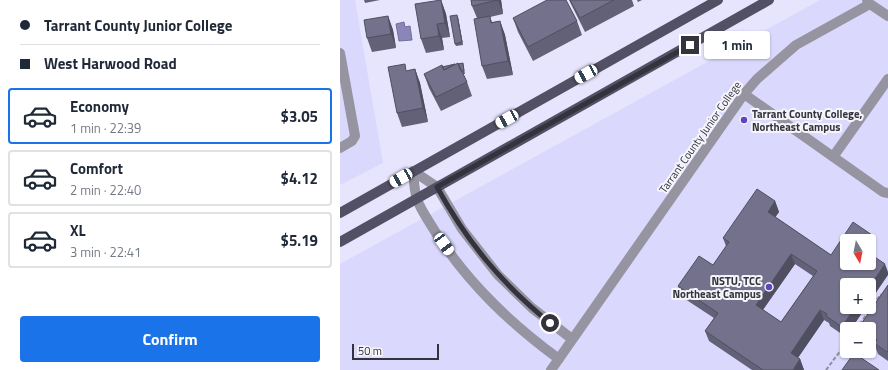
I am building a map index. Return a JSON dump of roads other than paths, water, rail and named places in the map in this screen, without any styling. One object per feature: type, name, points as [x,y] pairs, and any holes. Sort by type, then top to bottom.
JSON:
[{"type":"main road","points":[[340,213],[718,0]]},
{"type":"main road","points":[[340,242],[769,0]]},
{"type":"street","name":"Tarrant County Junior College","points":[[551,370],[744,94],[757,79],[796,45],[868,2],[888,16]]},
{"type":"street","points":[[340,53],[355,136],[352,141],[340,148]]},
{"type":"street","points":[[833,157],[888,79]]},
{"type":"street","points":[[744,94],[883,192],[888,193]]},
{"type":"street","points":[[413,171],[437,187],[462,229],[498,275],[532,308],[572,339]]},
{"type":"street","points":[[413,171],[417,199],[456,262],[484,295],[518,328],[559,358]]},
{"type":"place","name":"Tarrant County College, Northeast Campus","points":[[744,120]]},
{"type":"place","name":"NSTU, TCC Northeast Campus","points":[[769,287]]}]
